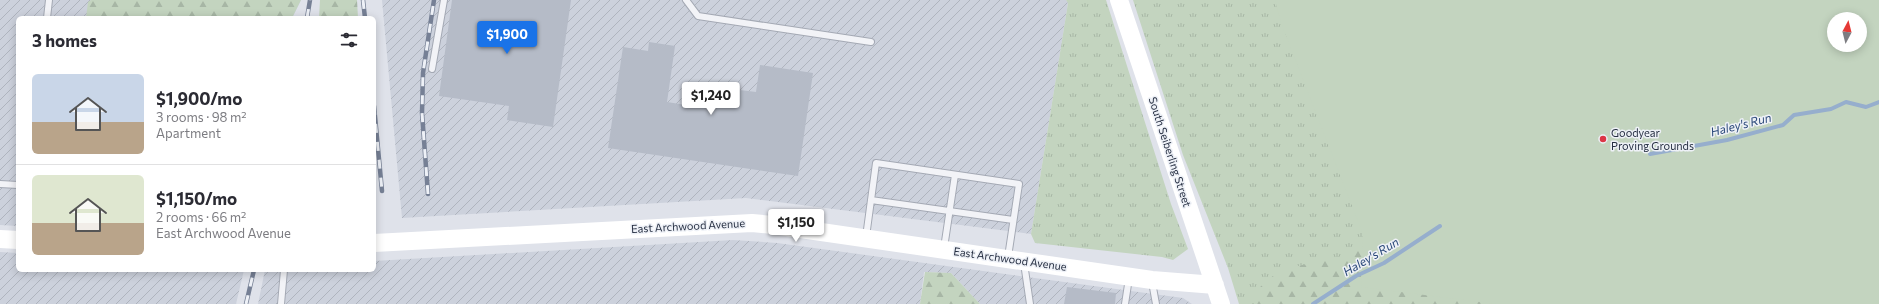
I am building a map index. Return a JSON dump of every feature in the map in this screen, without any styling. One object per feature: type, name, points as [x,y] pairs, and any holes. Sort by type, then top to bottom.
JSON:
[{"type":"main road","name":"South Seiberling Street","points":[[1120,0],[1221,304]]},
{"type":"main road","name":"East Archwood Avenue","points":[[376,243],[730,223],[773,225],[1152,280],[1215,285]]},
{"type":"main road","points":[[0,239],[16,240]]},
{"type":"lane","points":[[47,16],[49,0]]},
{"type":"lane","points":[[432,70],[444,0]]},
{"type":"lane","points":[[686,0],[698,16],[871,42]]},
{"type":"lane","points":[[866,238],[876,163],[1019,184],[1013,220],[1016,260],[1030,304]]},
{"type":"lane","points":[[944,250],[955,175]]},
{"type":"lane","points":[[0,184],[16,185]]},
{"type":"lane","points":[[871,200],[1013,220]]},
{"type":"lane","points":[[280,304],[284,272]]},
{"type":"lane","points":[[1125,304],[1130,276]]},
{"type":"lane","points":[[1152,280],[1156,304]]},
{"type":"shaded area","points":[[0,0],[301,0],[293,16],[16,16],[16,226],[0,225]]},
{"type":"shaded area","points":[[382,0],[1066,0],[1068,3],[1031,234],[746,198],[402,218]]},
{"type":"shaded area","points":[[733,240],[777,243],[1183,298],[1192,304],[980,304],[951,273],[924,272],[920,304],[258,304],[265,272],[376,272],[376,261]]},
{"type":"shaded area","points":[[0,252],[16,253],[16,272],[244,272],[236,304],[0,304]]},
{"type":"green space","points":[[91,0],[301,0],[293,16],[86,16],[88,2]]},
{"type":"green space","points":[[320,0],[357,0],[358,16],[319,16]]},
{"type":"green space","points":[[1066,0],[1106,0],[1171,204],[1188,249],[1173,260],[1162,257],[1035,243],[1031,234],[1068,3]]},
{"type":"green space","name":"Goodyear Proving Grounds","points":[[1133,0],[1879,0],[1879,304],[1239,304],[1228,268],[1183,155]]},
{"type":"green space","name":"Goodyear Proving Grounds","points":[[1275,0],[1879,0],[1879,304],[1496,304],[1361,287],[1363,234],[1281,23]]},
{"type":"green space","points":[[1370,240],[1586,304],[1256,304],[1252,294],[1280,270],[1342,256]]},
{"type":"green space","points":[[925,272],[951,273],[980,304],[920,304]]},
{"type":"building","points":[[452,0],[571,0],[553,127],[507,120],[509,106],[439,96]]},
{"type":"building","points":[[649,42],[675,46],[667,102],[711,109],[715,87],[756,92],[760,65],[813,73],[798,176],[608,148],[623,47],[648,51]]},
{"type":"building","points":[[1067,287],[1116,293],[1115,304],[1064,304]]},
{"type":"waterway","name":"Haley's Run","points":[[1650,154],[1727,140],[1783,125],[1794,115],[1831,109],[1846,102],[1866,107],[1879,102]]},
{"type":"waterway","name":"Haley's Run","points":[[1313,304],[1356,276],[1384,263],[1440,226]]},
{"type":"railway","points":[[307,16],[310,0]]},
{"type":"railway","points":[[363,0],[365,16]]},
{"type":"railway","points":[[428,194],[422,113],[423,73],[434,0]]},
{"type":"railway","points":[[376,127],[382,191]]},
{"type":"railway","points":[[246,304],[254,272]]},
{"type":"place","name":"Goodyear Proving Grounds","points":[[1603,139]]}]
